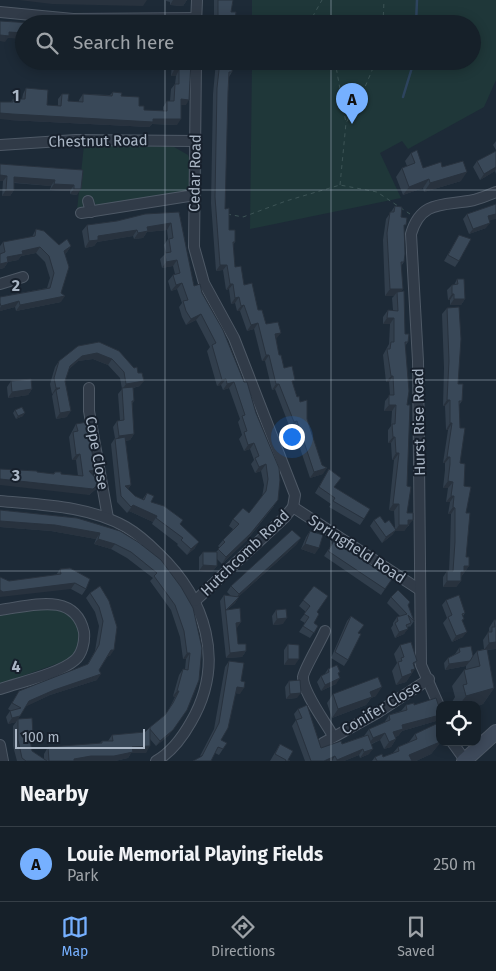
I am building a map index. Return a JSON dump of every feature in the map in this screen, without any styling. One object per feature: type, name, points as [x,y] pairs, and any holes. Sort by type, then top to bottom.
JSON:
[{"type":"street","points":[[196,15],[197,0]]},
{"type":"street","points":[[0,12],[31,15]]},
{"type":"street","name":"Cedar Road","points":[[196,70],[194,247],[204,283]]},
{"type":"street","name":"Chestnut Road","points":[[0,145],[76,140],[196,141]]},
{"type":"street","points":[[415,220],[435,204],[475,200],[496,192]]},
{"type":"street","points":[[88,201],[86,213],[195,195]]},
{"type":"street","name":"Hurst Rise Road","points":[[415,220],[411,234],[418,361],[421,665],[437,701]]},
{"type":"street","points":[[0,284],[23,277]]},
{"type":"street","name":"Hutchcomb Road","points":[[195,600],[285,518],[293,507],[295,495],[234,338],[204,283]]},
{"type":"street","name":"Cope Close","points":[[88,388],[89,411],[108,518]]},
{"type":"street","points":[[0,501],[61,507],[108,518],[127,527],[145,541],[173,568],[195,600],[204,623],[209,648],[208,676],[200,707],[184,734],[167,754],[156,761]]},
{"type":"street","name":"Springfield Road","points":[[293,507],[420,590]]},
{"type":"street","points":[[0,610],[53,604],[71,609],[81,621],[84,636],[83,649],[75,660],[61,668],[0,689]]},
{"type":"street","name":"Conifer Close","points":[[325,631],[319,647],[302,676],[304,686],[333,736]]},
{"type":"street","name":"Conifer Close","points":[[323,743],[333,736],[378,714],[429,679]]},
{"type":"street","points":[[455,746],[464,761],[496,732]]},
{"type":"street","points":[[0,745],[3,761]]},
{"type":"path","points":[[314,15],[322,0]]},
{"type":"path","points":[[383,15],[384,0]]},
{"type":"path","points":[[337,70],[346,124],[340,185]]},
{"type":"path","points":[[346,124],[372,70]]},
{"type":"path","points":[[224,214],[243,217],[286,201],[340,185],[377,192],[407,210],[415,220]]},
{"type":"green space","points":[[252,0],[496,0],[496,80],[484,107],[408,149],[402,141],[380,153],[401,198],[250,229],[252,70],[481,70],[481,15],[252,15]]},
{"type":"green space","points":[[84,145],[174,147],[188,155],[191,163],[189,187],[181,194],[96,205],[92,198],[85,199],[82,208],[77,210]]},
{"type":"green space","points":[[55,605],[71,616],[79,626],[81,638],[76,657],[0,684],[0,613]]},
{"type":"building","points":[[218,0],[233,0],[231,12],[236,12],[236,15],[218,15]]},
{"type":"building","points":[[0,21],[15,22],[15,32],[9,32],[9,36],[0,35]]},
{"type":"building","points":[[179,70],[191,70],[189,100],[181,99],[181,119],[153,119],[153,122],[0,113],[0,102],[13,102],[13,99],[25,99],[26,88],[48,90],[47,105],[61,106],[62,94],[69,94],[68,101],[83,102],[83,94],[112,96],[113,92],[122,93],[121,96],[139,97],[139,106],[144,106],[144,110],[167,111],[167,101],[174,101],[175,84],[179,84]]},
{"type":"building","points":[[219,70],[232,70],[232,72],[229,72],[225,209],[229,208],[229,230],[235,230],[235,242],[233,242],[235,267],[241,266],[244,285],[252,283],[258,310],[262,310],[266,324],[278,322],[281,333],[275,334],[279,355],[281,355],[284,368],[292,366],[295,380],[292,381],[300,402],[307,400],[307,419],[322,465],[327,468],[314,472],[297,421],[294,422],[279,384],[276,384],[258,323],[251,325],[244,305],[241,306],[239,297],[235,298],[233,284],[230,284],[227,265],[220,265],[215,197]]},
{"type":"building","points":[[417,150],[423,168],[441,162],[442,167],[463,161],[467,172],[430,183],[429,179],[409,187],[402,168],[415,163],[411,153]]},
{"type":"building","points":[[496,151],[496,167],[484,174],[477,161]]},
{"type":"building","points":[[0,164],[83,170],[81,189],[74,189],[74,185],[54,184],[55,180],[14,177],[14,190],[6,190],[7,176],[0,175]]},
{"type":"building","points":[[496,204],[496,214],[488,216],[490,223],[473,229],[467,214]]},
{"type":"building","points":[[395,206],[402,207],[401,217],[407,218],[406,225],[404,225],[404,262],[401,262],[403,289],[390,289],[387,233],[390,212],[394,212]]},
{"type":"building","points":[[179,212],[194,286],[200,284],[202,293],[223,330],[244,382],[247,382],[256,413],[279,468],[278,500],[251,533],[226,557],[218,549],[225,542],[223,540],[239,524],[233,519],[243,508],[249,513],[266,491],[268,479],[266,464],[259,467],[255,458],[259,456],[254,443],[248,445],[244,432],[247,431],[242,416],[245,415],[234,382],[227,384],[226,379],[222,380],[212,345],[216,343],[201,314],[191,319],[186,311],[183,301],[188,300],[182,283],[176,285],[173,275],[180,273],[177,260],[166,262],[165,253],[171,252],[169,239],[173,238],[171,223],[147,227],[148,231],[138,233],[137,230],[98,236],[98,240],[89,241],[87,225],[117,221],[145,214]]},
{"type":"building","points":[[36,229],[44,231],[59,245],[67,239],[71,246],[64,251],[69,267],[61,293],[65,296],[20,305],[19,301],[1,306],[0,297],[50,288],[54,273],[49,256],[40,247],[22,251],[23,254],[7,257],[8,262],[0,264],[0,254],[5,252],[3,242],[35,236]]},
{"type":"building","points":[[459,235],[471,239],[459,261],[448,255]]},
{"type":"building","points":[[457,279],[464,279],[465,299],[454,299],[454,294],[452,294],[452,285],[458,284]]},
{"type":"building","points":[[404,291],[405,334],[409,334],[408,342],[405,342],[409,391],[407,405],[410,405],[407,486],[411,487],[407,513],[413,513],[413,520],[408,520],[408,525],[399,525],[399,504],[393,504],[399,453],[396,453],[392,424],[395,424],[396,405],[389,405],[389,395],[394,395],[393,376],[391,376],[387,349],[390,349],[391,342],[394,342],[394,318],[387,318],[388,310],[398,311],[397,292]]},
{"type":"building","points":[[459,307],[461,339],[458,384],[463,384],[462,401],[459,401],[460,428],[465,428],[460,463],[465,464],[464,486],[471,487],[466,513],[470,513],[466,557],[469,557],[469,566],[464,566],[464,572],[461,572],[461,581],[447,581],[447,571],[453,571],[455,508],[453,507],[454,496],[451,496],[453,482],[448,481],[450,457],[447,457],[452,423],[450,423],[450,400],[447,400],[449,361],[447,308]]},
{"type":"building","points":[[99,342],[119,351],[134,368],[137,367],[138,373],[142,373],[144,381],[126,384],[124,372],[112,359],[97,353],[82,356],[70,366],[65,381],[71,411],[60,413],[56,390],[60,388],[56,388],[54,378],[59,361],[78,346]]},
{"type":"building","points":[[31,379],[32,389],[12,392],[11,381]]},
{"type":"building","points":[[133,387],[134,434],[119,436],[117,421],[124,420],[122,388]]},
{"type":"building","points":[[22,407],[25,413],[18,416],[15,410]]},
{"type":"building","points":[[87,422],[95,470],[89,471],[100,483],[93,489],[0,479],[0,469],[54,474],[55,472],[61,472],[61,474],[83,476],[80,454],[76,455],[73,432],[78,431],[76,424]]},
{"type":"building","points":[[125,437],[131,485],[125,486],[135,496],[144,500],[147,493],[154,496],[151,502],[164,506],[183,520],[180,524],[199,542],[191,549],[181,540],[183,538],[156,518],[157,516],[133,505],[131,507],[121,496],[115,439]]},
{"type":"building","points":[[329,469],[341,478],[334,487],[370,509],[364,519],[333,501],[335,498],[319,487]]},
{"type":"building","points":[[0,510],[77,518],[120,531],[161,560],[181,587],[193,608],[202,648],[199,680],[187,710],[173,730],[160,741],[149,728],[165,715],[173,703],[179,691],[177,691],[183,669],[188,670],[190,653],[187,653],[184,631],[175,605],[154,576],[157,573],[131,552],[115,544],[98,539],[100,533],[55,525],[0,521]]},
{"type":"building","points":[[380,516],[385,523],[389,520],[396,530],[386,537],[374,520]]},
{"type":"building","points":[[292,530],[301,538],[239,594],[231,586]]},
{"type":"building","points":[[310,531],[323,535],[319,548],[305,544]]},
{"type":"building","points":[[334,541],[392,579],[385,589],[328,551]]},
{"type":"building","points":[[203,552],[217,552],[217,566],[203,565]]},
{"type":"building","points":[[70,568],[90,579],[86,589],[75,583],[3,592],[0,590],[0,577],[9,581],[61,574],[60,569]]},
{"type":"building","points":[[100,586],[109,601],[117,627],[114,650],[111,650],[99,670],[101,674],[54,690],[29,701],[20,716],[12,718],[10,711],[21,708],[12,703],[19,691],[88,664],[99,645],[103,621],[99,607],[90,593]]},
{"type":"building","points":[[314,586],[328,596],[317,612],[319,614],[314,623],[318,626],[314,633],[303,626],[309,617],[304,614],[310,606],[303,600]]},
{"type":"building","points":[[398,590],[410,602],[408,605],[414,621],[408,615],[411,623],[406,625],[408,629],[399,632],[395,623],[398,621],[397,617],[407,614],[391,597]]},
{"type":"building","points":[[224,595],[239,597],[226,610],[240,608],[241,622],[236,623],[238,644],[246,644],[246,651],[230,653]]},
{"type":"building","points":[[459,595],[465,613],[462,614],[464,619],[462,620],[467,632],[456,636],[448,617],[452,615],[446,600]]},
{"type":"building","points":[[286,609],[287,618],[277,619],[276,610]]},
{"type":"building","points":[[351,616],[364,625],[358,633],[361,634],[348,660],[335,652]]},
{"type":"building","points":[[494,620],[496,620],[496,642],[489,643],[488,632],[492,632],[492,627],[495,627]]},
{"type":"building","points":[[411,642],[417,661],[413,663],[415,669],[411,670],[412,673],[402,677],[398,662],[402,661],[401,658],[404,657],[400,645]]},
{"type":"building","points":[[288,644],[299,645],[299,659],[288,659]]},
{"type":"building","points":[[471,646],[473,656],[470,661],[449,664],[448,658],[460,652],[459,648]]},
{"type":"building","points":[[487,649],[494,688],[466,696],[463,685],[467,684],[464,670],[480,666],[477,651]]},
{"type":"building","points":[[229,661],[244,663],[241,681],[245,682],[244,688],[237,687],[228,728],[221,740],[227,743],[223,749],[218,747],[211,761],[193,761],[202,756],[219,723]]},
{"type":"building","points":[[337,665],[340,678],[325,685],[321,676],[329,672],[328,669]]},
{"type":"building","points":[[378,677],[382,687],[370,692],[372,697],[338,709],[333,694]]},
{"type":"building","points":[[300,680],[301,693],[290,694],[289,681]]},
{"type":"building","points":[[436,698],[436,716],[402,725],[403,729],[393,732],[396,739],[389,742],[385,733],[373,738],[369,729],[390,720],[389,715],[407,710],[406,705],[414,703],[414,705]]},
{"type":"building","points":[[307,705],[321,748],[341,741],[342,744],[368,735],[373,749],[364,752],[363,749],[337,760],[335,756],[324,761],[311,761],[296,720],[302,718],[298,709]]},
{"type":"building","points":[[32,718],[33,734],[29,734],[32,751],[47,761],[26,761],[22,758],[18,740],[18,719]]},
{"type":"building","points":[[436,724],[436,744],[409,755],[412,761],[377,761],[375,757],[382,754],[383,757],[399,751],[398,747],[417,739],[415,734]]},
{"type":"building","points":[[150,727],[150,746],[132,747],[133,752],[114,756],[91,756],[74,759],[74,761],[49,761],[48,747],[113,741],[112,735],[145,732]]},
{"type":"building","points":[[280,744],[293,751],[288,760],[290,761],[285,761],[275,754]]},
{"type":"waterway","points":[[416,15],[417,0]]},
{"type":"waterway","points":[[403,97],[411,70]]},
{"type":"place","name":"Louie Memorial Playing Fields","points":[[352,124]]}]
